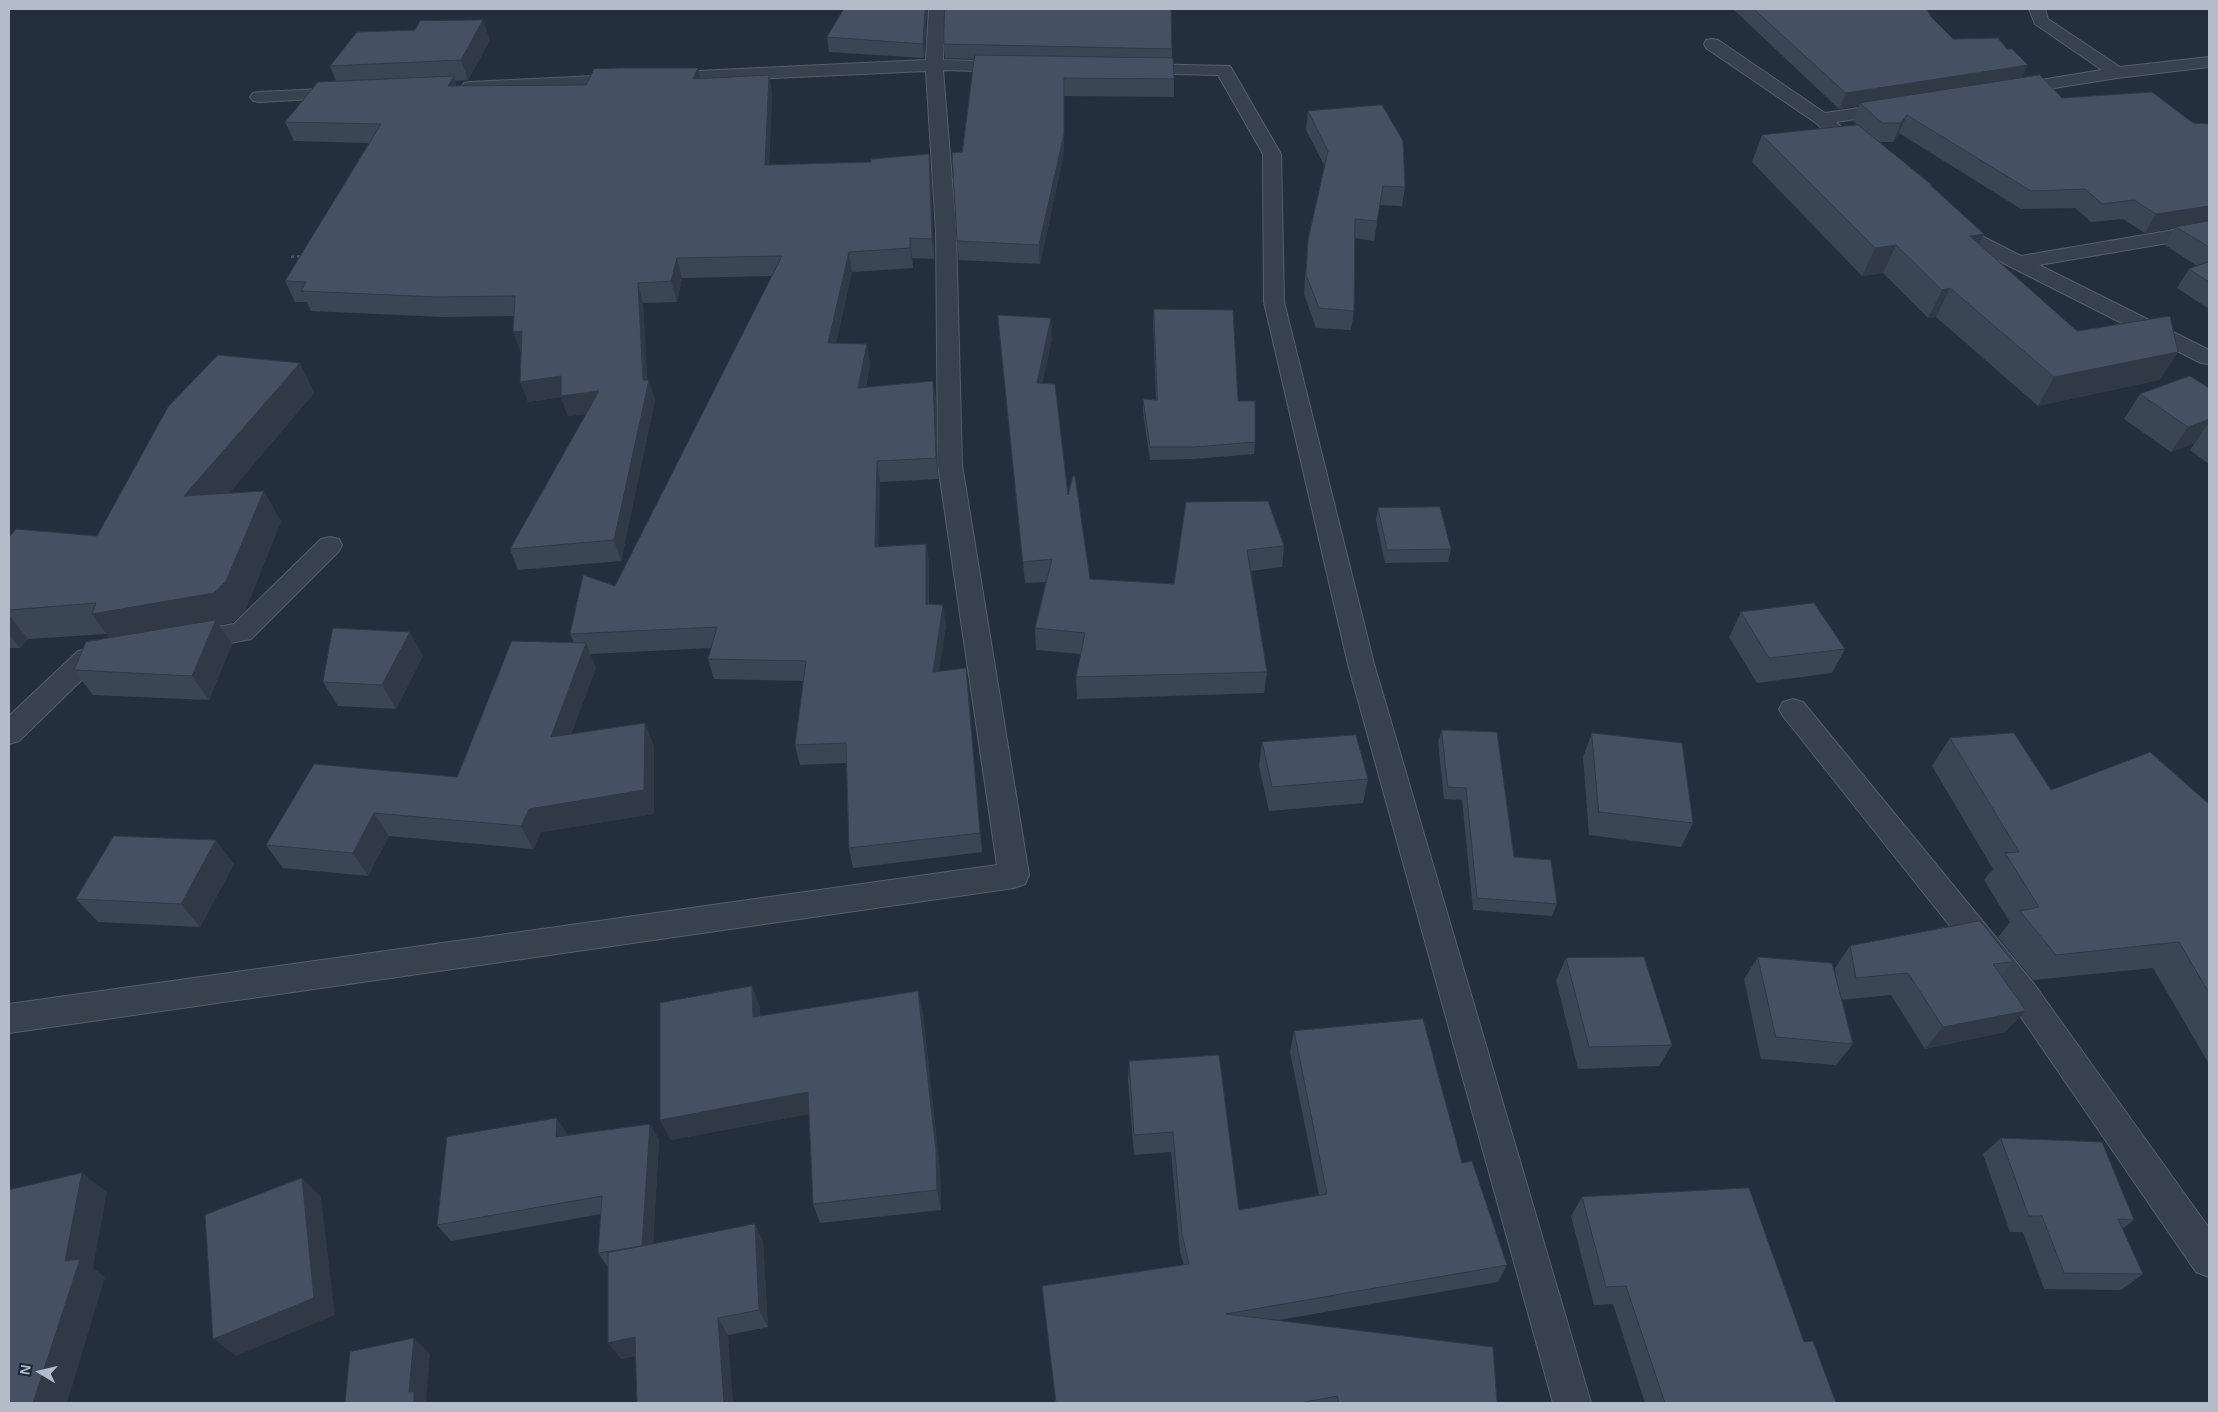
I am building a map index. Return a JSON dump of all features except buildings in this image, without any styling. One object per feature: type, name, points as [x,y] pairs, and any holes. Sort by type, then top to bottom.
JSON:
[{"type":"street","points":[[9,1019],[1014,875],[950,465],[946,230],[934,65],[937,9]]},
{"type":"street","points":[[2037,9],[2041,21],[2117,72]]},
{"type":"street","points":[[1712,44],[1822,120],[1875,164]]},
{"type":"street","points":[[1989,93],[2117,72],[2209,62]]},
{"type":"street","points":[[448,88],[934,65],[1028,67]]},
{"type":"street","points":[[1116,68],[1224,70],[1272,154],[1274,302],[1347,607],[1361,664],[1572,1403]]},
{"type":"street","points":[[259,97],[368,92]]},
{"type":"street","points":[[1822,120],[1910,105]]},
{"type":"street","points":[[1936,214],[1951,227],[2018,263],[2209,358]]},
{"type":"street","points":[[2018,263],[2209,230]]},
{"type":"street","points":[[165,645],[242,632],[330,544]]},
{"type":"street","points":[[9,733],[87,658],[136,650]]},
{"type":"street","points":[[1793,709],[2023,994],[2209,1259]]},
{"type":"path","points":[[291,257],[311,256]]}]
